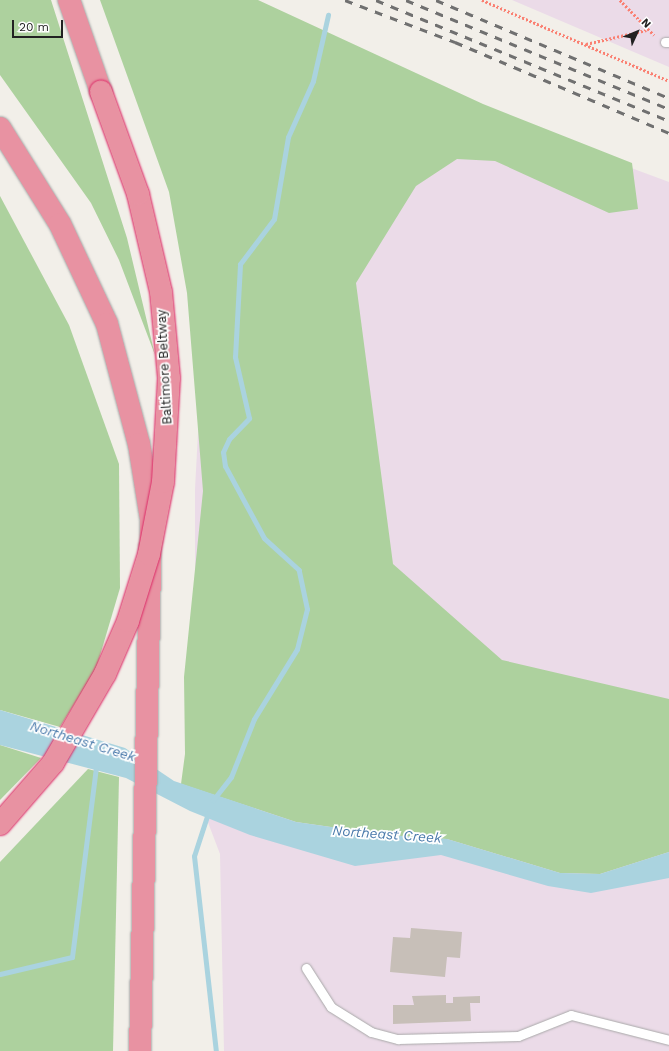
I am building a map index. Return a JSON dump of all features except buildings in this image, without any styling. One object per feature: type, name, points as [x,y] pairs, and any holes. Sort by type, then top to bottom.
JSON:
[{"type":"highway","name":"Baltimore Beltway","points":[[0,824],[53,763],[105,674],[128,621],[149,554],[163,482],[169,378],[161,292],[138,194],[69,0]]},
{"type":"highway","points":[[0,128],[35,179],[84,268],[107,324],[125,385],[151,519],[146,847],[140,1051]]},
{"type":"lane","points":[[306,968],[331,1007],[371,1032],[398,1039],[518,1036],[571,1015],[669,1040]]},
{"type":"path","points":[[482,0],[586,44],[669,82]]},
{"type":"path","points":[[620,0],[646,30],[667,42]]},
{"type":"path","points":[[586,44],[646,30]]},
{"type":"shaded area","points":[[179,0],[669,182],[669,1051],[224,1051],[220,854],[204,812],[195,580],[195,489],[206,282]]},
{"type":"shaded area","points":[[512,0],[669,0],[669,67]]},
{"type":"green space","points":[[0,0],[51,0],[127,238],[155,355],[119,260],[91,203],[0,75]]},
{"type":"green space","points":[[100,0],[258,0],[483,104],[632,163],[638,209],[609,213],[495,161],[457,159],[416,186],[356,283],[393,564],[502,660],[669,699],[669,852],[600,874],[560,873],[447,839],[387,835],[296,822],[181,784],[185,754],[184,677],[203,491],[187,293],[169,192]]},
{"type":"green space","points":[[0,196],[69,325],[119,464],[120,588],[96,669],[60,727],[0,710]]},
{"type":"green space","points":[[0,745],[41,758],[0,800]]},
{"type":"green space","points":[[88,769],[119,777],[113,1051],[0,1051],[0,862]]},
{"type":"water","name":"Northeast Creek","points":[[0,710],[125,748],[174,781],[296,822],[387,835],[447,839],[560,873],[600,874],[669,852],[669,878],[591,893],[548,886],[441,855],[355,866],[250,835],[190,811],[126,778],[0,745]]},
{"type":"waterway","points":[[213,800],[231,777],[254,719],[297,649],[307,609],[299,570],[264,538],[225,466],[223,452],[229,439],[249,418],[235,357],[240,264],[274,219],[288,137],[313,81],[328,15]]},
{"type":"waterway","points":[[0,974],[72,957],[96,766]]},
{"type":"waterway","points":[[208,813],[194,856],[216,1051]]},
{"type":"railway","points":[[345,0],[455,42],[669,133]]},
{"type":"railway","points":[[376,0],[669,121]]},
{"type":"railway","points":[[406,0],[669,109]]},
{"type":"railway","points":[[436,0],[669,98]]}]
